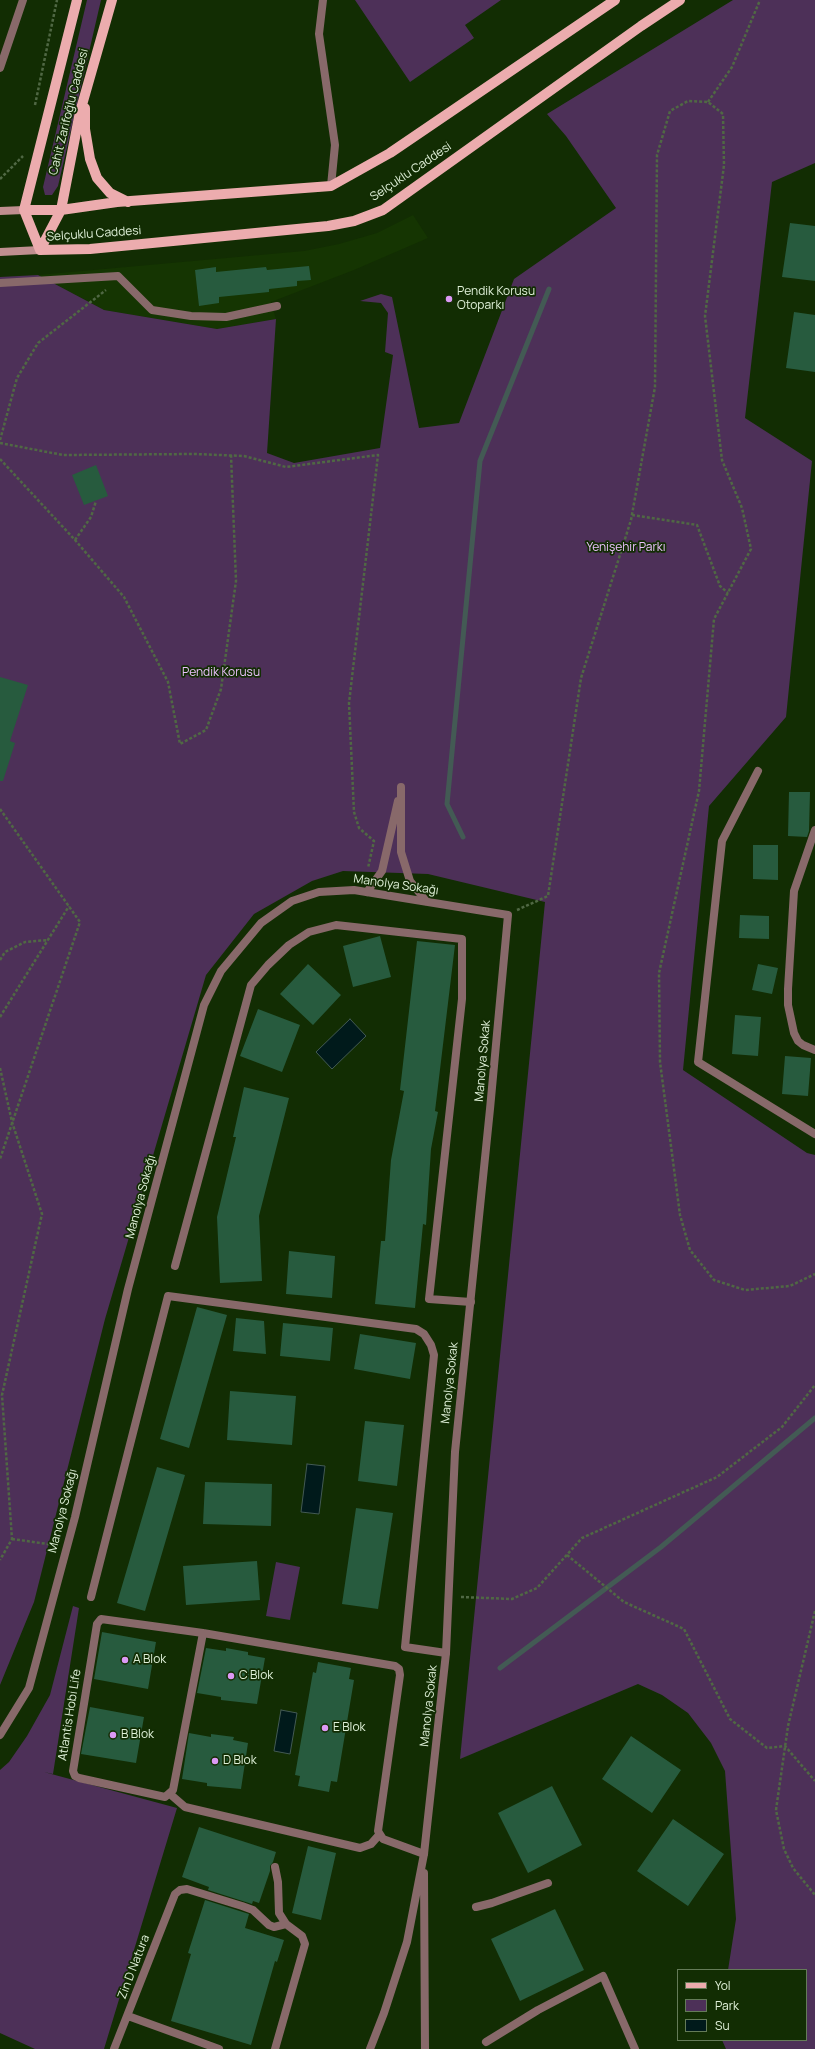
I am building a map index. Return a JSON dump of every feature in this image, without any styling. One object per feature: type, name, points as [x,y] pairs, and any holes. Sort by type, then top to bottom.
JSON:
[{"type":"main road","name":"Cahit Zarifoğlu Caddesi","points":[[24,210],[77,0]]},
{"type":"main road","name":"Cahit Zarifoğlu Caddesi","points":[[40,250],[61,210],[67,174],[85,94],[112,0]]},
{"type":"main road","points":[[0,211],[61,210],[128,202],[331,186],[390,153],[615,0]]},
{"type":"main road","name":"Selçuklu Caddesi","points":[[0,252],[90,249],[328,226],[354,221],[383,210],[609,48],[680,0]]},
{"type":"main road","points":[[85,94],[85,130],[90,159],[97,178],[110,193],[128,202]]},
{"type":"main road","name":"Selçuklu Caddesi","points":[[24,210],[40,250]]},
{"type":"street","points":[[0,68],[23,0]]},
{"type":"street","points":[[323,0],[318,34],[335,144],[331,186]]},
{"type":"street","points":[[0,283],[118,276],[152,310],[191,316],[226,317],[277,306]]},
{"type":"street","points":[[758,771],[722,841],[698,1062],[815,1134]]},
{"type":"street","points":[[367,892],[382,871],[401,787],[401,852],[410,881],[426,901]]},
{"type":"street","points":[[815,830],[794,891],[788,989],[788,1005],[794,1033],[798,1041],[815,1050]]},
{"type":"street","name":"Manolya Sokağı","points":[[0,1735],[29,1688],[67,1546],[128,1289],[204,1005],[221,971],[261,923],[292,901],[319,892],[354,890],[508,915]]},
{"type":"street","name":"Manolya Sokak","points":[[370,2049],[407,1942],[424,1854],[446,1653],[455,1452],[508,915]]},
{"type":"street","points":[[175,1266],[251,985],[268,965],[289,945],[309,932],[336,925],[462,939],[462,999],[429,1299],[471,1302]]},
{"type":"street","points":[[91,1597],[168,1296],[416,1329],[424,1334],[431,1345],[434,1355],[405,1647],[446,1653]]},
{"type":"street","name":"Atlantis Hobi Life","points":[[170,1794],[165,1797],[78,1778],[74,1774],[97,1624],[98,1621],[104,1618],[203,1633],[395,1666],[399,1670],[400,1675],[378,1825],[379,1835]]},
{"type":"street","points":[[203,1633],[176,1785],[170,1794],[185,1807],[360,1848],[371,1844],[379,1835],[383,1839],[424,1854]]},
{"type":"street","name":"Manolya Sokak","points":[[424,1854],[425,2049]]},
{"type":"street","points":[[275,1867],[278,1882],[278,1909],[286,1924],[302,1936],[305,1947],[275,2049]]},
{"type":"street","points":[[476,1907],[492,1904],[548,1883]]},
{"type":"street","name":"Zin D Natura","points":[[114,2049],[175,1894],[183,1889],[206,1894],[253,1910],[269,1925],[274,1927],[286,1924]]},
{"type":"street","points":[[486,2042],[538,2010],[603,1976],[635,2049]]},
{"type":"street","points":[[128,2016],[219,2049]]},
{"type":"path","points":[[34,109],[57,0]]},
{"type":"path","points":[[708,102],[732,67],[760,0]]},
{"type":"path","points":[[508,915],[548,896],[581,678],[632,515],[655,387],[657,155],[670,111],[688,101],[708,102],[723,114],[724,165],[705,316],[722,460],[742,508],[751,549],[714,619],[699,791],[659,973],[660,1062],[680,1215],[690,1250],[714,1280],[745,1290],[790,1286],[815,1274]]},
{"type":"path","points":[[0,179],[25,154]]},
{"type":"path","points":[[118,276],[107,289],[38,343],[17,378],[0,441],[63,455],[231,455],[244,456],[286,467],[378,455],[349,702],[354,812],[358,828],[374,841],[367,870]]},
{"type":"path","points":[[0,458],[75,540],[124,597],[168,682],[180,744],[206,730],[221,688],[236,581],[231,455]]},
{"type":"path","points":[[75,540],[91,517],[96,501]]},
{"type":"path","points":[[632,515],[697,525],[720,586],[728,593]]},
{"type":"path","points":[[0,809],[80,922],[0,1159]]},
{"type":"path","points":[[0,1017],[1,1012],[69,906]]},
{"type":"path","points":[[0,960],[5,952],[25,942],[48,940]]},
{"type":"path","points":[[0,1068],[12,1122],[42,1214],[2,1395],[12,1539],[0,1560]]},
{"type":"path","points":[[449,1597],[512,1599],[537,1588],[582,1538],[716,1477],[782,1427],[815,1385]]},
{"type":"path","points":[[12,1539],[67,1546]]},
{"type":"path","points":[[567,1555],[624,1602],[684,1629],[730,1719],[767,1748],[785,1746]]},
{"type":"path","points":[[815,1610],[785,1746],[776,1810],[784,1849],[793,1868],[815,1895]]},
{"type":"path","points":[[785,1746],[815,1781]]},
{"type":"shaded area","points":[[413,215],[428,238],[354,270],[271,302],[276,319],[217,329],[104,310],[38,275],[304,251],[339,244],[377,233]]},
{"type":"green space","points":[[87,0],[101,0],[58,186],[52,195],[45,195],[43,187]]},
{"type":"green space","points":[[355,0],[501,0],[465,25],[474,38],[410,82]]},
{"type":"green space","name":"Yenişehir Parkı","points":[[733,0],[815,0],[815,163],[772,182],[745,418],[812,461],[786,717],[709,806],[683,1070],[807,1153],[815,1155],[815,2049],[726,2049],[722,2041],[807,2041],[807,1969],[728,1969],[736,1919],[725,1771],[711,1743],[688,1713],[662,1695],[638,1684],[460,1759],[545,902],[428,874],[343,871],[312,881],[254,914],[206,975],[105,1319],[34,1602],[0,1685],[0,277],[38,275],[104,310],[217,329],[276,319],[267,453],[294,463],[380,448],[393,355],[385,352],[388,313],[381,303],[360,301],[381,294],[392,297],[419,428],[459,423],[514,279],[616,208],[566,136],[547,114]]},
{"type":"green space","points":[[276,1562],[300,1567],[290,1620],[266,1616]]},
{"type":"green space","points":[[73,1606],[79,1608],[53,1774],[44,1772],[177,1808],[104,2049],[35,2049],[0,2033],[0,1770],[9,1762],[27,1736],[50,1695]]},
{"type":"water","points":[[350,1019],[366,1036],[332,1069],[316,1052]]},
{"type":"water","points":[[307,1464],[325,1466],[319,1514],[301,1512]]},
{"type":"water","points":[[281,1710],[297,1713],[290,1754],[274,1751]]},
{"type":"building","points":[[790,223],[815,226],[815,281],[782,277]]},
{"type":"building","points":[[309,266],[311,280],[297,281],[297,286],[269,289],[269,292],[219,297],[219,303],[199,306],[195,270],[216,267],[216,272],[266,267],[267,270]]},
{"type":"building","points":[[794,312],[815,315],[815,372],[786,368]]},
{"type":"building","points":[[96,465],[108,496],[84,505],[72,475]]},
{"type":"building","points":[[0,677],[28,685],[10,741],[15,743],[3,781],[0,781]]},
{"type":"building","points":[[789,792],[810,792],[809,831],[807,837],[788,836]]},
{"type":"building","points":[[753,845],[778,845],[778,880],[753,879]]},
{"type":"building","points":[[740,915],[769,916],[769,939],[739,938]]},
{"type":"building","points":[[380,936],[391,977],[353,987],[343,946]]},
{"type":"building","points":[[417,941],[455,945],[435,1111],[438,1112],[431,1149],[426,1225],[423,1224],[415,1308],[375,1304],[381,1241],[385,1241],[391,1160],[404,1091],[400,1090]]},
{"type":"building","points":[[308,964],[341,995],[313,1025],[280,994]]},
{"type":"building","points":[[758,964],[778,968],[772,994],[752,990]]},
{"type":"building","points":[[258,1009],[300,1025],[282,1072],[240,1056]]},
{"type":"building","points":[[735,1015],[761,1017],[758,1056],[732,1054]]},
{"type":"building","points":[[785,1056],[811,1058],[808,1096],[782,1094]]},
{"type":"building","points":[[244,1087],[289,1098],[259,1216],[262,1281],[220,1283],[217,1217],[236,1137],[233,1137]]},
{"type":"building","points":[[289,1251],[335,1256],[332,1298],[286,1294]]},
{"type":"building","points":[[197,1307],[227,1315],[189,1448],[160,1439]]},
{"type":"building","points":[[236,1318],[264,1321],[266,1354],[233,1351]]},
{"type":"building","points":[[283,1323],[333,1328],[330,1361],[280,1356]]},
{"type":"building","points":[[360,1334],[416,1343],[410,1379],[354,1369]]},
{"type":"building","points":[[230,1391],[296,1396],[292,1445],[227,1440]]},
{"type":"building","points":[[365,1421],[404,1425],[397,1486],[358,1481]]},
{"type":"building","points":[[157,1467],[185,1475],[145,1611],[117,1603]]},
{"type":"building","points":[[205,1482],[272,1484],[271,1526],[203,1524]]},
{"type":"building","points":[[356,1508],[393,1513],[378,1609],[342,1604]]},
{"type":"building","points":[[257,1561],[260,1600],[186,1605],[183,1566]]},
{"type":"building","name":"A Blok","points":[[102,1632],[156,1642],[148,1689],[94,1679]]},
{"type":"building","name":"C Blok","points":[[206,1648],[226,1651],[226,1648],[248,1652],[248,1655],[265,1658],[257,1704],[221,1700],[221,1697],[197,1693]]},
{"type":"building","name":"E Blok","points":[[318,1662],[351,1668],[349,1679],[354,1680],[337,1782],[331,1781],[329,1792],[298,1786],[300,1776],[295,1775],[313,1672],[316,1673]]},
{"type":"building","name":"B Blok","points":[[90,1707],[144,1717],[136,1763],[81,1754]]},
{"type":"building","name":"D Blok","points":[[189,1733],[211,1737],[211,1734],[234,1737],[233,1740],[248,1743],[241,1789],[207,1786],[207,1783],[182,1779]]},
{"type":"building","points":[[631,1736],[681,1770],[652,1813],[602,1779]]},
{"type":"building","points":[[552,1786],[582,1845],[528,1873],[498,1813]]},
{"type":"building","points":[[673,1819],[724,1854],[688,1906],[637,1871]]},
{"type":"building","points":[[199,1827],[276,1852],[270,1866],[270,1871],[259,1903],[253,1901],[252,1904],[208,1890],[209,1887],[182,1877]]},
{"type":"building","points":[[308,1846],[336,1853],[321,1920],[292,1913]]},
{"type":"building","points":[[205,1900],[249,1914],[245,1928],[284,1940],[277,1962],[275,1961],[251,2045],[171,2021],[191,1954],[188,1953]]},
{"type":"building","points":[[555,1909],[584,1970],[520,2001],[491,1939]]},
{"type":"waterway","points":[[463,837],[447,804],[480,461],[549,289]]},
{"type":"waterway","points":[[500,1668],[661,1547],[815,1418]]},
{"type":"place","name":"Pendik Korusu Otoparkı","points":[[449,299]]},
{"type":"place","name":"A Blok","points":[[125,1660]]},
{"type":"place","name":"C Blok","points":[[231,1676]]},
{"type":"place","name":"E Blok","points":[[325,1728]]},
{"type":"place","name":"B Blok","points":[[113,1735]]},
{"type":"place","name":"D Blok","points":[[215,1761]]},
{"type":"park label","name":"Pendik Korusu","points":[[221,673]]}]
